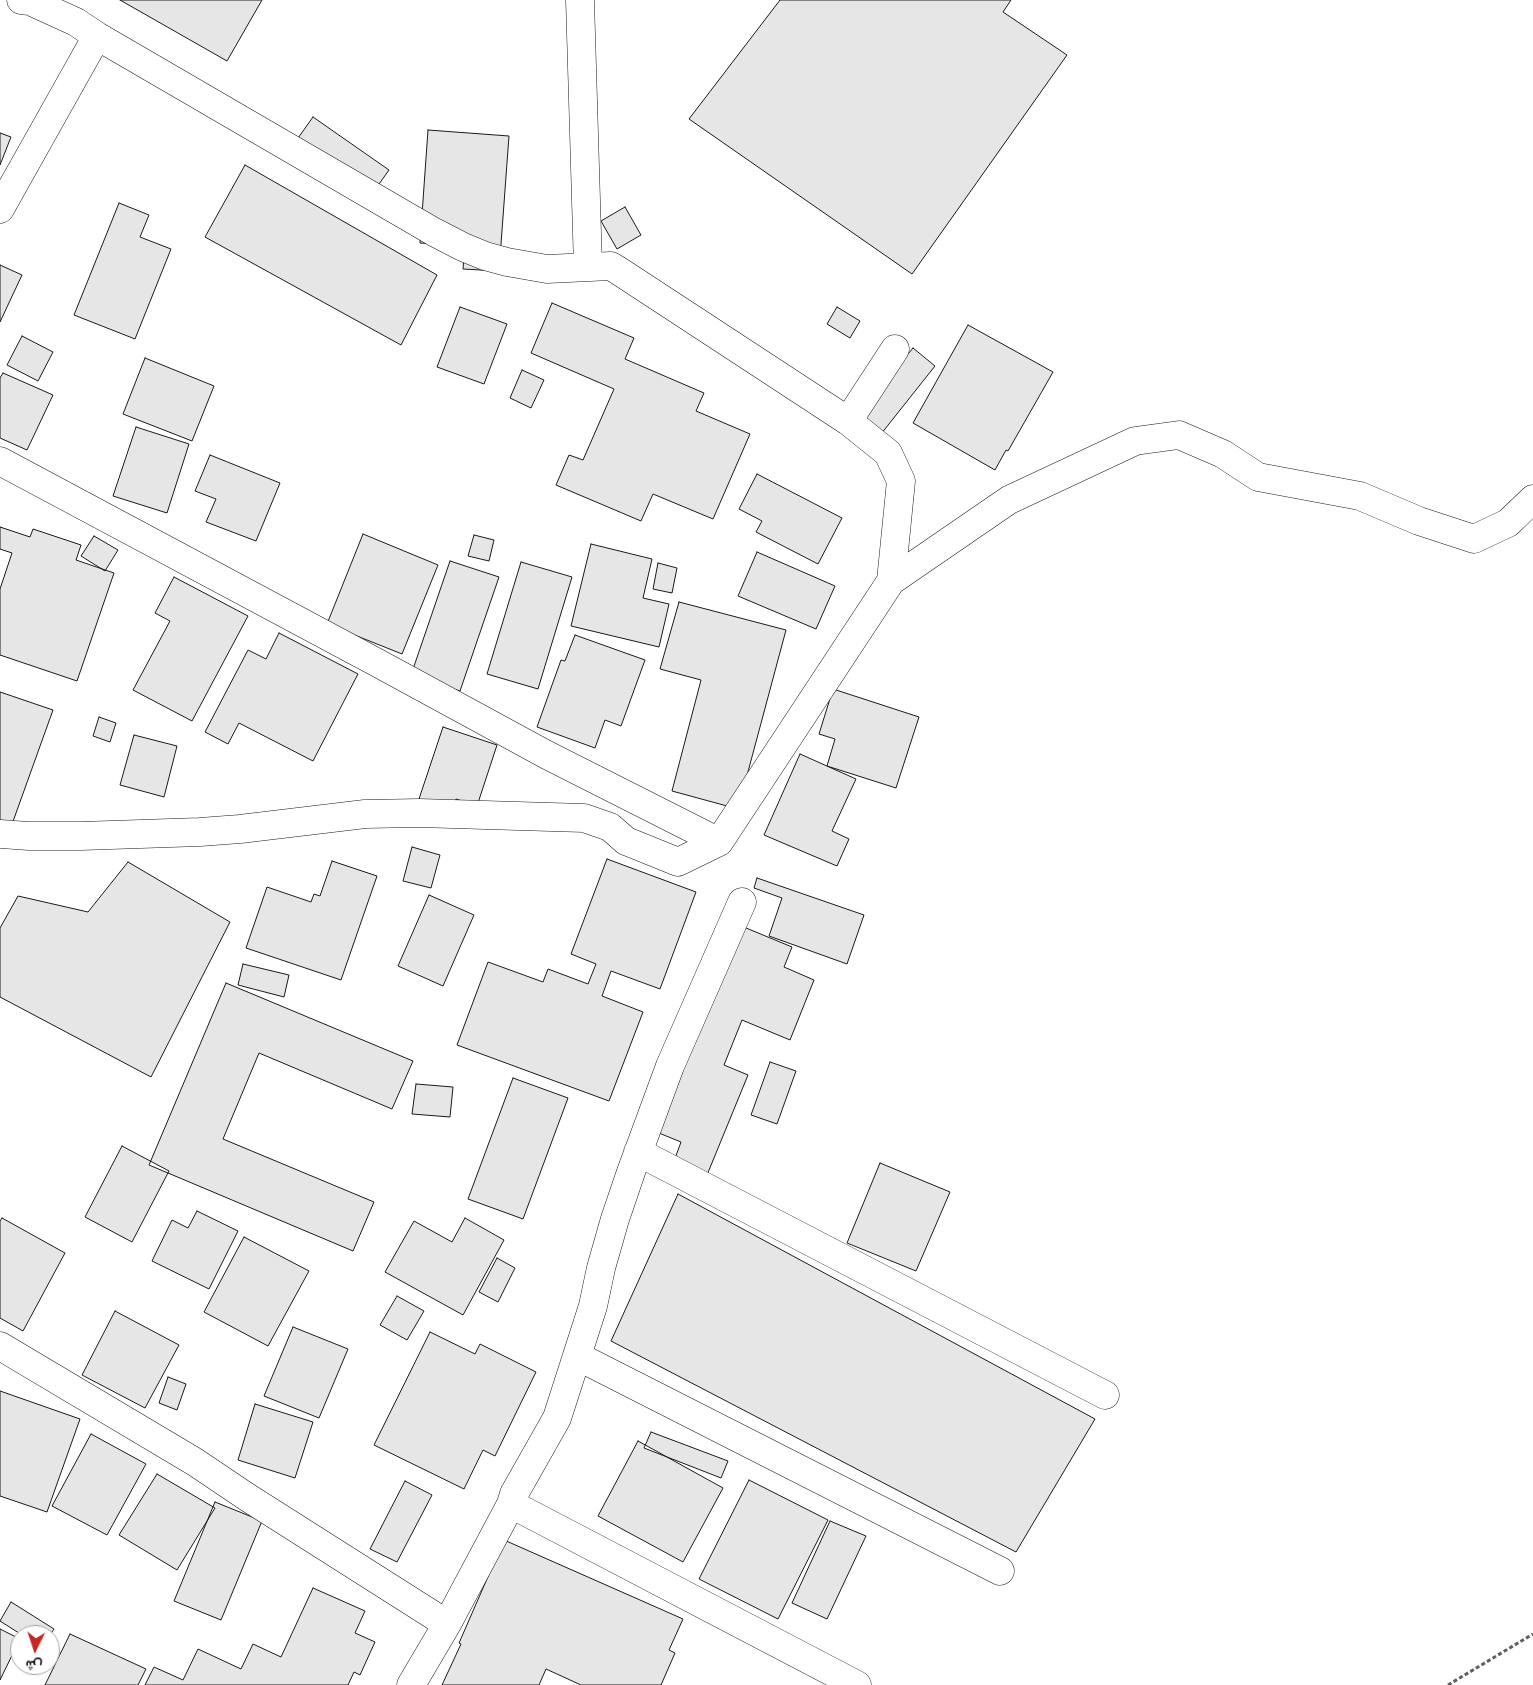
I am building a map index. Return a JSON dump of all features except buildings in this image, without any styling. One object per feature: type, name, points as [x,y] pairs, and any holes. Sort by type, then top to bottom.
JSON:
[{"type":"street","points":[[22,0],[30,1],[56,11],[76,22],[434,232],[463,247],[507,262],[547,268],[611,266],[619,270],[848,421],[888,453],[901,481],[891,581]]},
{"type":"street","points":[[580,0],[588,267]]},
{"type":"street","points":[[0,209],[97,36]]},
{"type":"street","points":[[848,421],[895,349]]},
{"type":"street","points":[[0,834],[81,836],[200,832],[365,814],[419,813],[584,818],[610,827],[626,841],[678,862],[719,842],[891,581],[1009,500],[1135,442],[1178,435],[1223,454],[1258,477],[1360,496],[1419,520],[1474,539],[1508,522],[1533,500]]},
{"type":"street","points":[[0,461],[547,755],[719,842]]},
{"type":"street","points":[[411,1685],[447,1624],[511,1504],[514,1494],[558,1418],[594,1306],[601,1268],[615,1219],[638,1152],[670,1066],[742,902]]},
{"type":"street","points":[[638,1152],[1105,1395]]},
{"type":"street","points":[[0,1346],[195,1462],[447,1624]]},
{"type":"street","points":[[577,1356],[1000,1571]]},
{"type":"street","points":[[511,1504],[857,1685]]},
{"type":"path","points":[[1448,1685],[1533,1634]]}]
